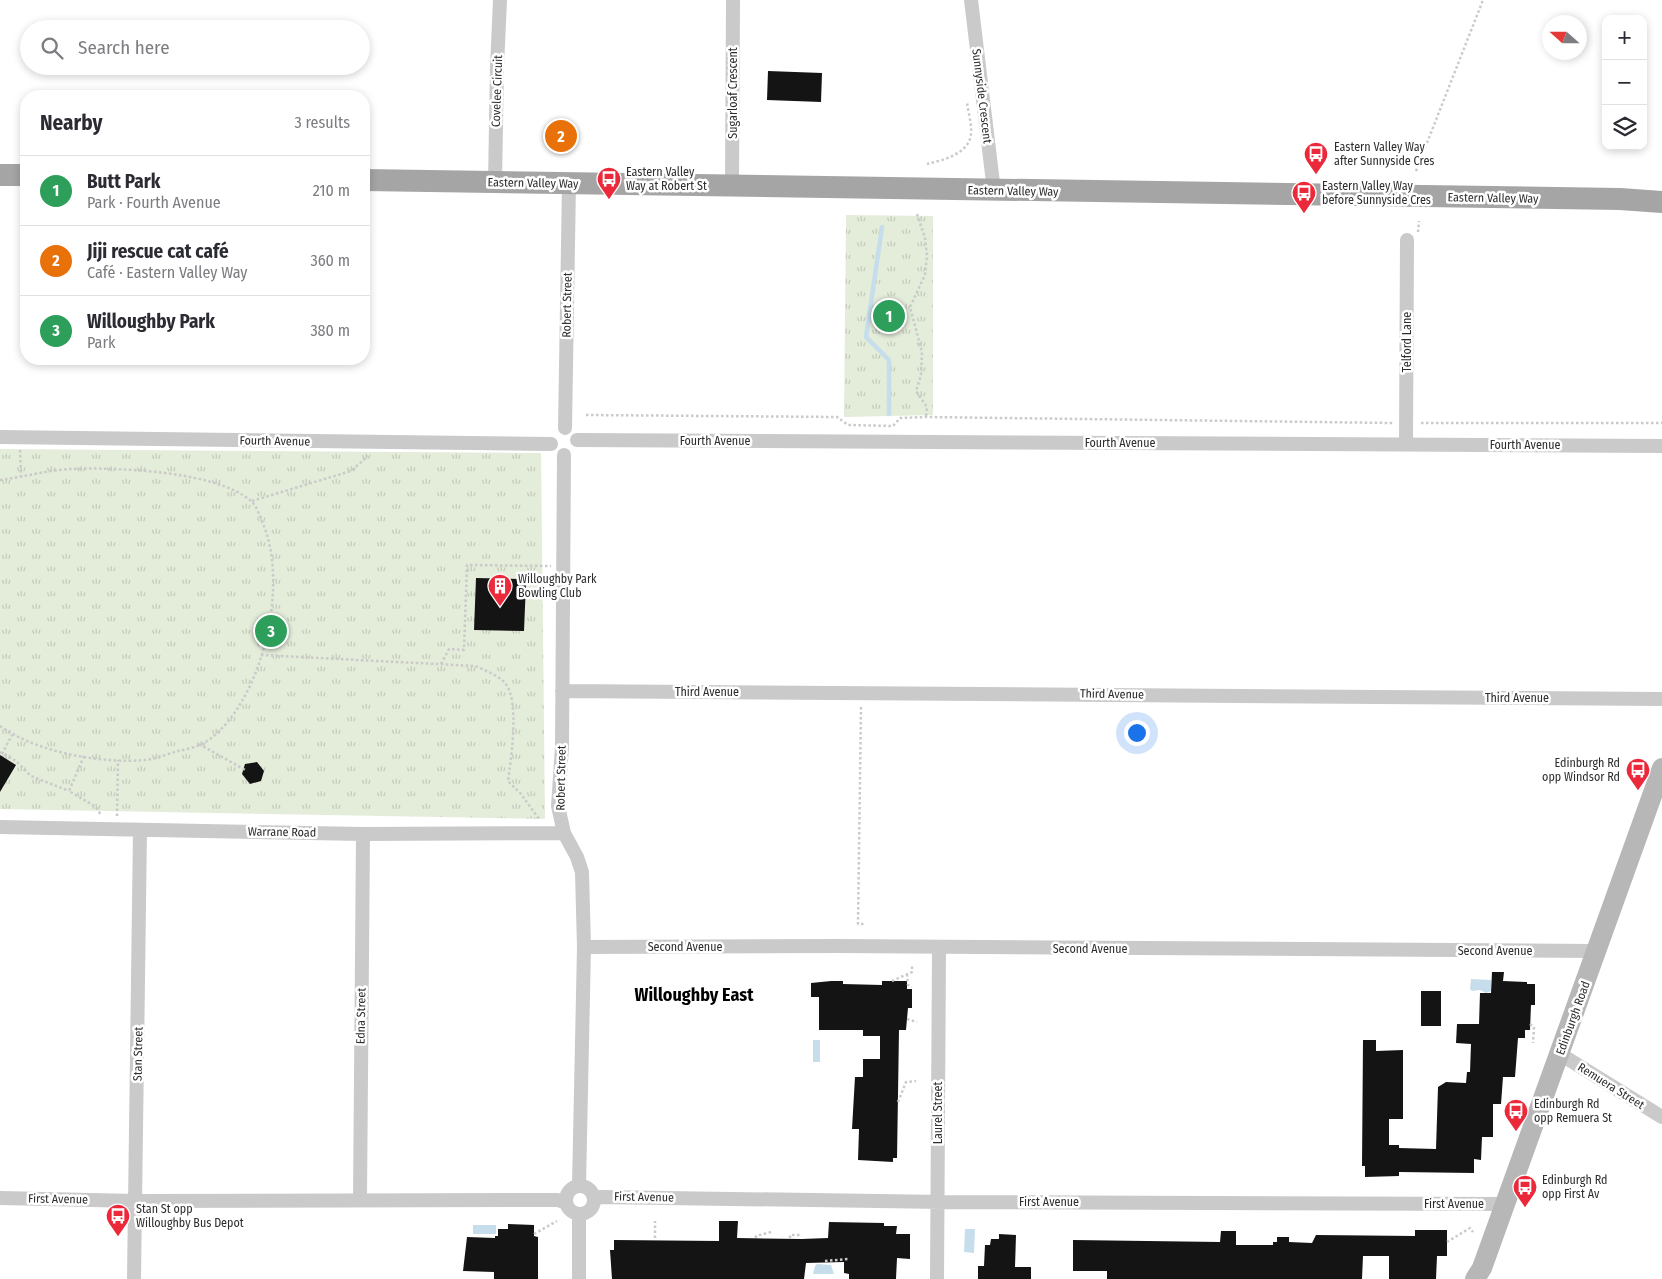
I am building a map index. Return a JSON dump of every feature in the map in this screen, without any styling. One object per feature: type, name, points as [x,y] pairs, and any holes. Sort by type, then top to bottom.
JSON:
[{"type":"main road","points":[[0,175],[20,175]]},
{"type":"main road","name":"Eastern Valley Way","points":[[370,180],[1620,199],[1662,202]]},
{"type":"main road","name":"Edinburgh Road","points":[[1479,1275],[1596,951],[1658,794],[1662,768]]},
{"type":"street","name":"Covelee Circuit","points":[[495,182],[500,0]]},
{"type":"street","name":"Sugarloaf Crescent","points":[[732,187],[733,0]]},
{"type":"street","name":"Sunnyside Crescent","points":[[971,0],[994,191]]},
{"type":"street","name":"Robert Street","points":[[565,428],[569,183]]},
{"type":"street","name":"Telford Lane","points":[[1406,444],[1407,240]]},
{"type":"street","points":[[565,428],[572,430],[577,440],[572,452],[564,455],[554,451],[551,444],[552,434],[565,428]]},
{"type":"street","name":"Fourth Avenue","points":[[0,437],[551,444]]},
{"type":"street","name":"Fourth Avenue","points":[[577,440],[1662,446]]},
{"type":"street","name":"Robert Street","points":[[564,455],[562,691],[558,806],[564,833],[578,857],[582,872],[584,947],[580,1186]]},
{"type":"street","name":"Third Avenue","points":[[562,691],[1662,699]]},
{"type":"street","name":"Warrane Road","points":[[0,827],[114,822],[140,830],[363,834],[564,833]]},
{"type":"street","name":"Stan Street","points":[[134,1279],[140,830]]},
{"type":"street","name":"Edna Street","points":[[360,1199],[363,834]]},
{"type":"street","name":"Second Avenue","points":[[584,947],[1596,951]]},
{"type":"street","name":"Laurel Street","points":[[937,1279],[939,948]]},
{"type":"street","name":"Remuera Street","points":[[1560,1054],[1662,1117]]},
{"type":"street","points":[[580,1186],[588,1188],[594,1200],[588,1212],[579,1214],[571,1210],[566,1203],[568,1193],[575,1187],[580,1186]]},
{"type":"street","name":"First Avenue","points":[[594,1200],[600,1197],[938,1202],[1506,1204]]},
{"type":"street","name":"First Avenue","points":[[0,1198],[136,1201],[558,1200],[566,1203]]},
{"type":"street","points":[[579,1214],[579,1279]]},
{"type":"path","points":[[1416,171],[1483,0]]},
{"type":"path","points":[[927,164],[948,158],[964,148],[971,135],[967,100]]},
{"type":"path","points":[[917,214],[925,238],[927,256],[925,275],[910,307],[922,352],[922,375],[916,391],[927,407],[926,417]]},
{"type":"path","points":[[586,415],[837,417],[848,425],[884,426],[893,426],[900,418],[926,417],[1406,423],[1662,423]]},
{"type":"path","points":[[20,437],[20,476]]},
{"type":"path","points":[[252,501],[351,471],[366,460],[376,442]]},
{"type":"path","points":[[0,480],[79,469],[106,469],[192,476],[226,486],[252,501],[270,540],[274,560],[267,638],[261,655],[245,696],[233,716],[208,740],[146,760],[97,760],[38,745],[12,735],[0,726]]},
{"type":"path","points":[[441,664],[450,649],[464,650],[467,565],[563,566]]},
{"type":"path","points":[[261,655],[475,666],[504,682],[510,692],[512,703],[512,752],[508,781],[521,794],[540,821]]},
{"type":"path","points":[[861,692],[858,924],[865,924]]},
{"type":"path","points":[[12,735],[1,753],[16,761],[31,776],[69,791],[96,807],[102,818]]},
{"type":"path","points":[[199,744],[247,771]]},
{"type":"path","points":[[69,791],[84,756]]},
{"type":"path","points":[[114,822],[118,760]]},
{"type":"path","points":[[892,981],[912,972],[912,966]]},
{"type":"path","points":[[907,974],[908,985],[912,987]]},
{"type":"path","points":[[907,1018],[917,1022]]},
{"type":"path","points":[[1530,1024],[1534,1027],[1533,1043]]},
{"type":"path","points":[[898,1102],[906,1082],[916,1081]]},
{"type":"path","points":[[534,1234],[558,1221]]},
{"type":"path","points":[[655,1221],[655,1238]]},
{"type":"path","points":[[1447,1242],[1470,1228],[1473,1232]]},
{"type":"path","points":[[756,1238],[756,1236],[771,1232]]},
{"type":"path","points":[[790,1238],[790,1235],[802,1235]]},
{"type":"path","points":[[825,1261],[848,1259]]},
{"type":"green space","points":[[846,215],[933,216],[933,415],[844,417]]},
{"type":"green space","points":[[0,449],[541,453],[545,819],[0,809]]},
{"type":"water","points":[[1471,979],[1491,980],[1491,991],[1486,993],[1480,990],[1472,991],[1470,989]]},
{"type":"water","points":[[813,1040],[820,1040],[820,1062],[813,1062]]},
{"type":"water","points":[[473,1225],[496,1225],[496,1234],[473,1234]]},
{"type":"water","points":[[965,1229],[975,1229],[974,1253],[964,1252]]},
{"type":"water","points":[[817,1264],[831,1265],[834,1274],[813,1274]]},
{"type":"building","points":[[768,71],[822,73],[821,102],[767,100]]},
{"type":"building","name":"Willoughby Park Bowling Club","points":[[476,578],[519,579],[517,584],[526,583],[524,631],[474,630]]},
{"type":"building","points":[[0,755],[16,765],[0,792]]},
{"type":"building","points":[[257,762],[264,771],[261,781],[250,784],[242,774],[245,764]]},
{"type":"building","points":[[1492,972],[1504,972],[1503,981],[1535,984],[1535,1005],[1531,1005],[1530,1030],[1525,1030],[1525,1038],[1518,1038],[1515,1077],[1503,1077],[1501,1104],[1493,1104],[1493,1137],[1482,1137],[1481,1160],[1474,1159],[1474,1173],[1399,1172],[1399,1176],[1365,1177],[1365,1166],[1362,1166],[1363,1040],[1376,1040],[1376,1051],[1403,1050],[1403,1119],[1389,1119],[1389,1145],[1399,1145],[1399,1148],[1436,1149],[1438,1087],[1446,1082],[1466,1083],[1467,1072],[1470,1072],[1471,1044],[1456,1043],[1457,1024],[1479,1024],[1480,993],[1491,993]]},
{"type":"building","points":[[843,981],[843,984],[882,985],[882,981],[907,981],[907,989],[912,989],[912,1008],[908,1008],[906,1030],[899,1030],[897,1158],[893,1158],[893,1162],[858,1160],[859,1129],[852,1129],[855,1077],[863,1077],[863,1059],[880,1059],[880,1036],[863,1036],[863,1030],[819,1030],[819,997],[811,997],[811,983]]},
{"type":"building","points":[[1421,991],[1441,991],[1441,1026],[1421,1026]]},
{"type":"building","points":[[719,1221],[738,1221],[737,1238],[802,1239],[828,1238],[829,1222],[884,1223],[884,1226],[897,1226],[896,1234],[910,1234],[910,1259],[897,1258],[896,1279],[849,1279],[849,1274],[844,1273],[844,1262],[806,1263],[804,1279],[612,1279],[610,1250],[614,1250],[614,1240],[719,1241]]},
{"type":"building","points":[[508,1224],[534,1225],[534,1236],[538,1237],[538,1279],[494,1279],[494,1272],[463,1271],[467,1237],[495,1238],[495,1236],[498,1236],[498,1229],[508,1229]]},
{"type":"building","points":[[1415,1230],[1447,1230],[1447,1256],[1437,1256],[1436,1279],[1389,1279],[1389,1256],[1363,1256],[1362,1279],[1107,1279],[1107,1271],[1073,1271],[1073,1240],[1220,1242],[1221,1231],[1236,1231],[1236,1245],[1273,1245],[1273,1242],[1277,1242],[1277,1237],[1289,1237],[1289,1242],[1312,1243],[1316,1235],[1415,1236]]},
{"type":"building","points":[[999,1234],[1016,1235],[1015,1267],[1031,1267],[1031,1279],[978,1279],[978,1266],[984,1266],[985,1245],[990,1245],[991,1239],[999,1239]]},
{"type":"waterway","points":[[882,227],[866,337],[889,360],[889,414]]},
{"type":"place","name":"Jiji rescue cat café","points":[[561,136]]},
{"type":"place","name":"Eastern Valley Way after Sunnyside Cres","points":[[1316,175]]},
{"type":"place","name":"Eastern Valley Way at Robert St","points":[[609,200]]},
{"type":"place","name":"Eastern Valley Way before Sunnyside Cres","points":[[1304,214]]},
{"type":"place","name":"Butt Park","points":[[889,316]]},
{"type":"place","name":"Willoughby Park Bowling Club","points":[[500,607]]},
{"type":"place","name":"Willoughby Park","points":[[271,631]]},
{"type":"place","name":"Edinburgh Rd opp Windsor Rd","points":[[1638,791]]},
{"type":"place","name":"Edinburgh Rd opp Remuera St","points":[[1516,1132]]},
{"type":"place","name":"Edinburgh Rd opp First Av","points":[[1525,1208]]},
{"type":"place","name":"Stan St opp Willoughby Bus Depot","points":[[118,1237]]},
{"type":"district","name":"Willoughby East","points":[[694,995]]}]
